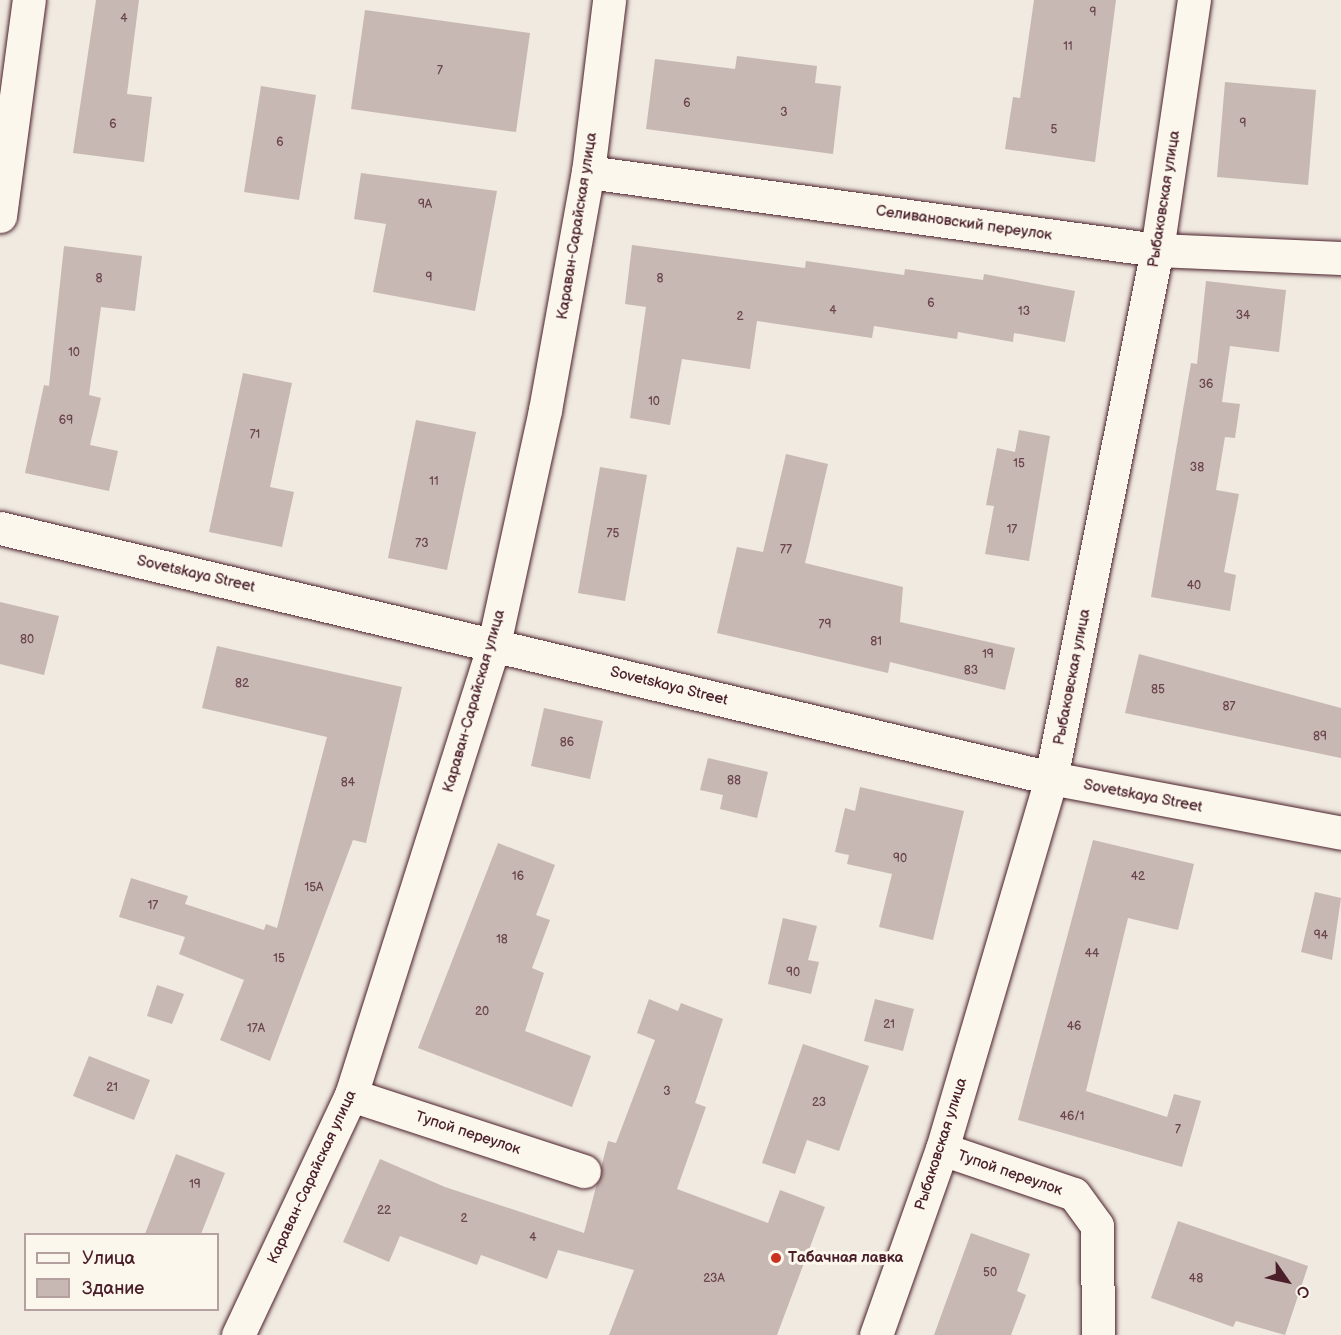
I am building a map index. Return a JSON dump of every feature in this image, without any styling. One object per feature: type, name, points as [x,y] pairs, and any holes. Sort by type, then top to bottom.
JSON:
[{"type":"street","points":[[0,216],[29,0]]},
{"type":"street","name":"Караван-Сарайская улица","points":[[238,1335],[351,1095],[494,644],[545,410],[588,172],[609,0]]},
{"type":"street","name":"Рыбаковская улица","points":[[876,1335],[942,1149],[1051,778],[1157,250],[1194,0]]},
{"type":"street","name":"Селивановский переулок","points":[[588,172],[1157,250],[1341,258]]},
{"type":"street","name":"Sovetskaya Street","points":[[0,528],[1051,778],[1341,833]]},
{"type":"street","name":"Тупой переулок","points":[[351,1095],[584,1171]]},
{"type":"street","name":"Тупой переулок","points":[[942,1149],[1074,1194],[1098,1226],[1098,1335]]},
{"type":"building","points":[[96,0],[139,0],[127,94],[152,97],[144,162],[73,153]]},
{"type":"building","points":[[1034,0],[1116,0],[1095,162],[1005,149],[1013,97],[1020,98]]},
{"type":"building","points":[[365,10],[530,33],[516,132],[351,109]]},
{"type":"building","points":[[737,56],[817,66],[815,83],[841,86],[833,154],[646,129],[655,59],[735,69]]},
{"type":"building","points":[[1225,82],[1316,90],[1308,185],[1217,177]]},
{"type":"building","points":[[261,86],[316,95],[299,200],[244,192]]},
{"type":"building","points":[[361,173],[497,191],[475,311],[373,292],[386,224],[354,219]]},
{"type":"building","points":[[632,245],[805,268],[806,261],[904,275],[905,269],[983,280],[984,274],[1075,291],[1065,342],[1014,333],[1013,342],[958,332],[957,339],[874,326],[872,338],[757,321],[750,369],[682,359],[670,425],[630,418],[646,307],[625,304]]},
{"type":"building","points":[[64,246],[142,256],[135,311],[101,307],[89,395],[101,398],[90,445],[118,451],[109,491],[25,473],[44,385],[49,386]]},
{"type":"building","points":[[1206,281],[1286,290],[1279,352],[1230,346],[1222,402],[1240,404],[1235,438],[1225,437],[1216,490],[1239,494],[1224,572],[1236,575],[1230,611],[1151,597],[1191,363],[1197,364]]},
{"type":"building","points":[[243,373],[292,383],[270,487],[294,492],[282,547],[209,532]]},
{"type":"building","points":[[416,420],[476,432],[447,570],[388,558]]},
{"type":"building","points":[[1019,430],[1050,436],[1029,561],[985,554],[994,506],[986,505],[997,448],[1015,452]]},
{"type":"building","points":[[786,454],[828,464],[805,563],[903,587],[900,622],[1015,648],[1005,690],[890,662],[888,673],[717,633],[737,547],[763,552]]},
{"type":"building","points":[[600,467],[647,475],[625,601],[578,593]]},
{"type":"building","points":[[0,602],[59,616],[44,675],[0,664]]},
{"type":"building","points":[[217,646],[402,687],[366,843],[353,840],[270,1061],[220,1040],[244,980],[179,954],[185,937],[119,917],[131,878],[188,896],[185,904],[264,930],[266,924],[277,928],[327,737],[202,708]]},
{"type":"building","points":[[1139,654],[1341,708],[1341,758],[1125,713]]},
{"type":"building","points":[[544,708],[603,721],[590,779],[531,766]]},
{"type":"building","points":[[708,758],[768,772],[757,818],[720,809],[723,795],[700,790]]},
{"type":"building","points":[[860,787],[964,811],[933,940],[879,927],[892,874],[847,864],[849,855],[835,852],[845,808],[855,811]]},
{"type":"building","points":[[1093,840],[1194,864],[1178,930],[1128,918],[1086,1091],[1167,1117],[1174,1094],[1201,1101],[1182,1167],[1018,1120]]},
{"type":"building","points":[[498,843],[555,865],[536,915],[550,920],[532,968],[544,973],[525,1031],[591,1056],[572,1107],[418,1048]]},
{"type":"building","points":[[1315,892],[1341,898],[1332,960],[1301,952]]},
{"type":"building","points":[[783,918],[817,926],[808,960],[819,962],[811,994],[768,984]]},
{"type":"building","points":[[157,985],[184,994],[172,1024],[147,1016]]},
{"type":"building","points":[[649,999],[678,1011],[681,1003],[723,1019],[695,1103],[706,1107],[677,1189],[768,1223],[780,1190],[825,1207],[777,1335],[609,1335],[634,1270],[558,1250],[547,1279],[481,1255],[477,1265],[400,1236],[389,1262],[343,1242],[380,1159],[445,1187],[584,1233],[608,1141],[616,1143],[655,1040],[637,1033]]},
{"type":"building","points":[[875,999],[914,1009],[903,1051],[864,1041]]},
{"type":"building","points":[[803,1044],[869,1066],[839,1151],[807,1140],[795,1174],[762,1163]]},
{"type":"building","points":[[89,1056],[150,1080],[134,1120],[73,1096]]},
{"type":"building","points":[[176,1154],[225,1173],[201,1233],[145,1233]]},
{"type":"building","points":[[1178,1221],[1308,1266],[1285,1335],[1236,1321],[1233,1327],[1151,1298]]},
{"type":"building","points":[[971,1233],[1030,1254],[1017,1291],[1026,1295],[1011,1335],[934,1335]]},
{"type":"place","name":"Табачная лавка","points":[[776,1258]]}]
